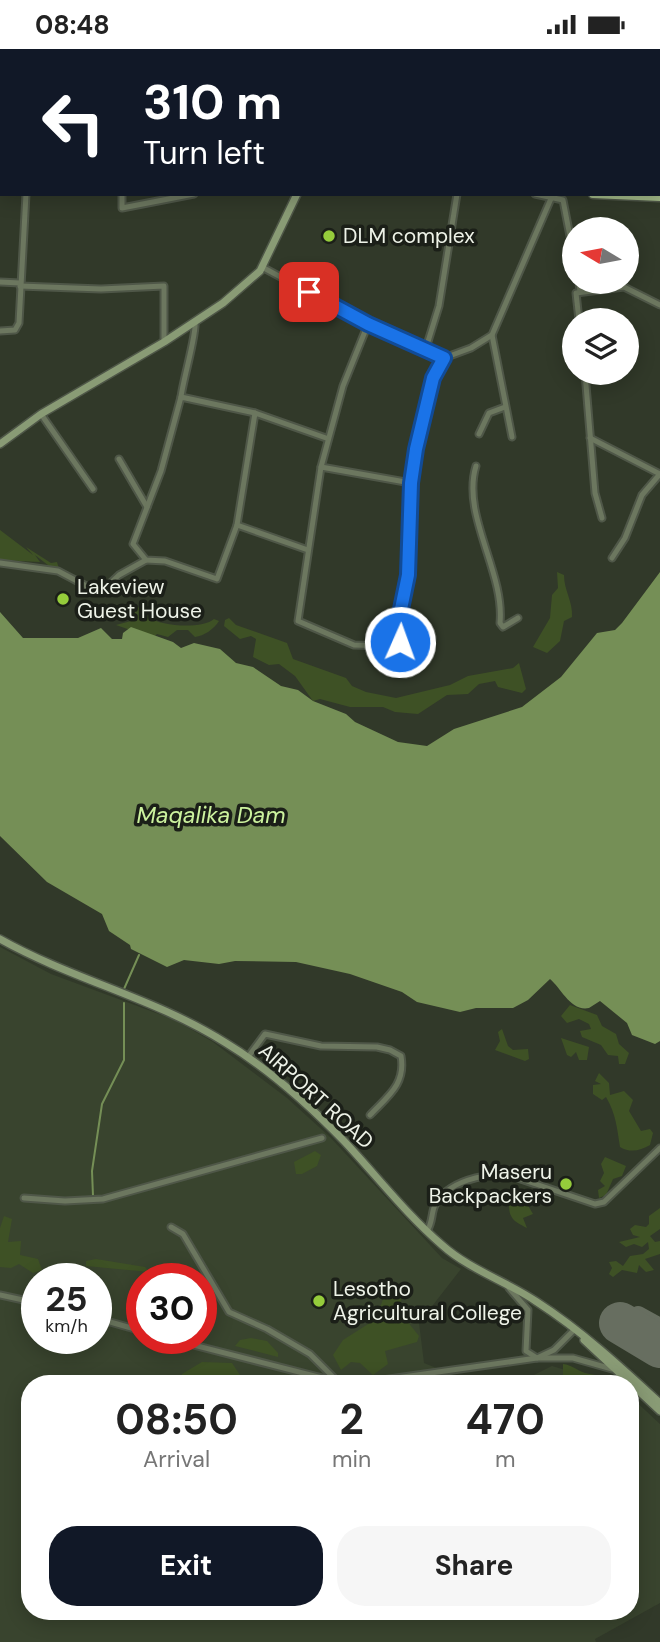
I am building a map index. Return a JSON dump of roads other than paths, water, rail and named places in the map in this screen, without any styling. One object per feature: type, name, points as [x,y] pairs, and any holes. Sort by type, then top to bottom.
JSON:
[{"type":"main road","points":[[0,444],[41,414],[164,342],[223,303],[262,267],[296,196]]},
{"type":"main road","points":[[638,196],[660,197]]},
{"type":"main road","name":"AIRPORT ROAD","points":[[0,939],[67,974],[169,1012],[201,1027],[248,1057],[323,1121],[427,1231],[462,1261],[538,1302],[598,1346],[630,1375]]},
{"type":"main road","name":"AIRPORT ROAD","points":[[574,1330],[619,1375]]},
{"type":"main road","name":"AIRPORT ROAD","points":[[639,1384],[660,1403]]},
{"type":"main road","name":"AIRPORT ROAD","points":[[639,1393],[660,1411]]},
{"type":"street","points":[[0,331],[18,328],[26,196]]},
{"type":"street","points":[[122,196],[122,208],[184,196]]},
{"type":"street","points":[[426,348],[439,306],[457,196]]},
{"type":"street","points":[[512,437],[492,335],[552,196],[563,200],[566,217]]},
{"type":"street","points":[[262,267],[368,324],[444,358]]},
{"type":"street","points":[[0,282],[101,289],[164,286],[164,342]]},
{"type":"street","points":[[638,294],[660,305]]},
{"type":"street","points":[[146,560],[133,544],[181,397],[185,365],[196,329],[195,322]]},
{"type":"street","points":[[368,324],[343,386],[327,438],[298,621],[354,645],[373,648],[397,645],[402,636],[401,609],[409,566],[411,483],[433,378],[444,358],[464,352],[492,335]]},
{"type":"street","points":[[586,385],[595,493],[602,518]]},
{"type":"street","points":[[181,397],[255,413],[327,438]]},
{"type":"street","points":[[479,434],[489,414],[505,407]]},
{"type":"street","points":[[0,563],[58,571],[94,590],[104,589],[119,575],[146,560],[165,561],[217,579],[237,525],[255,413]]},
{"type":"street","points":[[41,414],[93,489]]},
{"type":"street","points":[[590,438],[660,474],[642,495],[625,538],[612,558]]},
{"type":"street","points":[[119,459],[147,507]]},
{"type":"street","points":[[476,466],[471,491],[495,581],[500,626],[513,624],[518,618]]},
{"type":"street","points":[[321,467],[411,483]]},
{"type":"street","points":[[237,525],[308,550]]},
{"type":"street","points":[[248,1057],[264,1034],[321,1046],[390,1050],[401,1056],[403,1075],[398,1085],[370,1115]]},
{"type":"street","points":[[24,1198],[65,1201],[103,1199],[322,1138]]},
{"type":"street","points":[[427,1231],[435,1204],[451,1186],[499,1174],[509,1175],[595,1204],[604,1202],[660,1148]]},
{"type":"street","points":[[171,1227],[183,1234],[229,1312],[310,1354],[331,1375]]},
{"type":"street","points":[[504,1283],[528,1310],[526,1351],[537,1358]]},
{"type":"street","points":[[0,1298],[21,1300]]},
{"type":"street","points":[[537,1358],[554,1350],[574,1330]]},
{"type":"street","points":[[217,1351],[311,1375]]},
{"type":"street","points":[[417,1375],[537,1358],[573,1358],[612,1369]]},
{"type":"water","name":"Maqalika Dam","points":[[660,572],[660,1041],[655,1044],[632,1035],[627,1023],[600,1001],[589,1008],[572,1003],[550,979],[528,1000],[513,1008],[476,1008],[460,1012],[417,1002],[402,992],[350,974],[296,962],[235,961],[219,964],[184,960],[167,967],[131,949],[130,945],[109,931],[102,914],[47,882],[0,836],[0,612],[23,638],[78,638],[101,628],[112,639],[122,639],[123,633],[131,627],[173,642],[181,648],[194,643],[220,649],[236,663],[253,667],[281,686],[298,690],[313,701],[346,714],[355,722],[398,742],[427,746],[454,729],[522,707],[561,677],[597,633],[615,630]]},
{"type":"waterway","points":[[124,989],[139,955]]},
{"type":"waterway","points":[[93,1196],[92,1171],[102,1104],[124,1060],[124,1003]]},
{"type":"place","name":"DLM complex","points":[[329,236]]},
{"type":"place","name":"Lakeview Guest House","points":[[63,599]]},
{"type":"place","name":"Maseru Backpackers","points":[[566,1184]]},
{"type":"place","name":"Lesotho Agricultural College","points":[[319,1301]]}]
